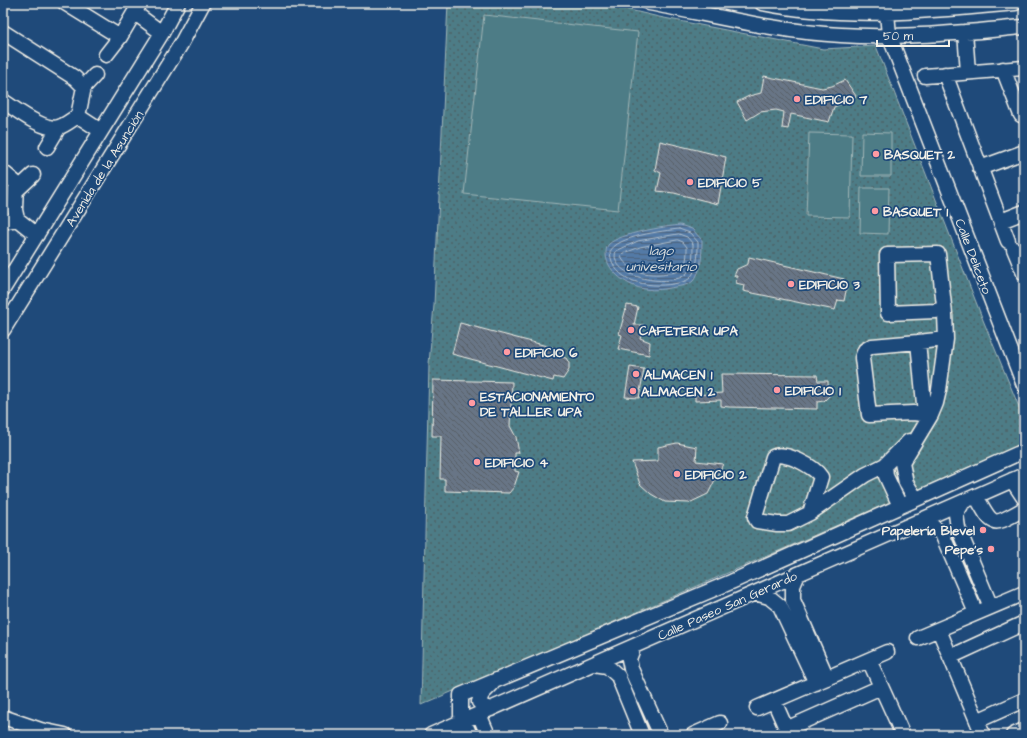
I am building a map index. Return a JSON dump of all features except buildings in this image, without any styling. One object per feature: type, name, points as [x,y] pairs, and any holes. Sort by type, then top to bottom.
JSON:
[{"type":"street","name":"Avenida de la Asunción","points":[[3,289],[162,33],[178,3]]},
{"type":"street","name":"Avenida de la Asunción","points":[[3,330],[181,44],[203,3]]},
{"type":"street","points":[[649,3],[775,28],[842,36],[959,33],[1024,27]]},
{"type":"street","points":[[762,3],[781,7],[887,13],[1015,3]]},
{"type":"street","points":[[968,72],[959,33],[946,26],[948,19],[1023,3]]},
{"type":"street","points":[[68,4],[120,37]]},
{"type":"street","points":[[106,55],[120,37],[137,8],[162,33]]},
{"type":"street","name":"Calle Deliceto","points":[[887,13],[889,35],[1024,385]]},
{"type":"street","points":[[3,32],[75,78],[84,87]]},
{"type":"street","points":[[925,76],[1024,68]]},
{"type":"street","points":[[1003,69],[1021,115]]},
{"type":"street","points":[[945,74],[1001,221],[1024,273]]},
{"type":"street","points":[[3,101],[41,125],[50,128],[59,127],[78,116],[84,87],[95,75]]},
{"type":"street","points":[[78,116],[101,131]]},
{"type":"street","points":[[47,147],[59,127]]},
{"type":"street","points":[[980,168],[1024,152]]},
{"type":"street","points":[[3,172],[16,183],[17,190],[10,221],[37,234]]},
{"type":"street","points":[[17,190],[33,175]]},
{"type":"street","points":[[1001,221],[1024,212]]},
{"type":"street","points":[[916,499],[906,483],[902,463],[923,429],[928,414],[936,403],[946,339],[944,308],[938,254],[887,255],[888,313],[936,311],[944,308]]},
{"type":"street","points":[[928,414],[869,415],[862,358],[865,350],[872,346],[946,339]]},
{"type":"street","points":[[918,342],[928,414]]},
{"type":"street","points":[[810,513],[821,478],[818,472],[783,455],[777,455],[773,458],[755,517],[757,521],[788,524],[810,513],[865,475],[885,465],[923,429]]},
{"type":"street","name":"Calle Paseo San Gerardo","points":[[464,722],[460,708],[461,695],[731,582],[1024,451]]},
{"type":"street","points":[[885,465],[896,465],[903,469]]},
{"type":"street","points":[[885,465],[886,476],[900,506]]},
{"type":"street","points":[[1018,478],[1024,498]]},
{"type":"street","name":"Calle Paseo San Gerardo","points":[[431,735],[464,722],[1018,478]]},
{"type":"street","points":[[991,607],[958,528],[956,514],[970,499],[988,519],[993,522],[1000,521],[1024,509]]},
{"type":"street","points":[[918,521],[931,525],[942,534],[976,613]]},
{"type":"street","points":[[798,574],[793,586],[793,600],[822,680]]},
{"type":"street","points":[[755,593],[769,597],[780,606],[822,680]]},
{"type":"street","points":[[918,638],[1024,593]]},
{"type":"street","points":[[950,657],[1024,623]]},
{"type":"street","points":[[939,630],[983,735]]},
{"type":"street","points":[[634,646],[630,659],[631,669],[661,735]]},
{"type":"street","points":[[758,708],[887,652]]},
{"type":"street","points":[[869,660],[903,735]]},
{"type":"street","points":[[594,664],[606,666],[618,676],[642,735]]},
{"type":"street","points":[[488,735],[485,712],[480,705],[479,698],[495,681]]},
{"type":"street","points":[[774,701],[787,732],[881,687]]},
{"type":"street","points":[[977,721],[1024,700]]},
{"type":"street","points":[[3,717],[41,730],[65,735]]},
{"type":"street","points":[[464,722],[470,735]]},
{"type":"street","points":[[702,733],[720,724]]},
{"type":"street","points":[[1013,735],[1024,730]]},
{"type":"green space","points":[[448,3],[600,3],[659,17],[823,49],[876,46],[983,320],[1024,419],[1024,443],[774,553],[421,705],[429,364],[434,305]]},
{"type":"green space","points":[[484,15],[638,32],[618,210],[464,194]]},
{"type":"green space","name":"BASQUET 2","points":[[862,132],[891,133],[891,176],[861,176]]},
{"type":"green space","points":[[809,133],[852,134],[850,217],[806,216]]},
{"type":"green space","name":"BASQUET 1","points":[[861,188],[889,188],[888,234],[860,233]]},
{"type":"water","name":"lago univesitario","points":[[680,225],[692,229],[702,240],[700,267],[693,281],[685,285],[664,289],[653,290],[639,288],[620,278],[610,267],[607,261],[606,249],[609,244],[615,240],[643,231]]},
{"type":"place","name":"EDIFICIO 7","points":[[797,99]]},
{"type":"place","name":"BASQUET 2","points":[[876,154]]},
{"type":"place","name":"EDIFICIO 5","points":[[690,182]]},
{"type":"place","name":"BASQUET 1","points":[[875,211]]},
{"type":"place","name":"EDIFICIO 3","points":[[791,284]]},
{"type":"place","name":"CAFETERIA UPA","points":[[631,330]]},
{"type":"place","name":"EDIFICIO 6","points":[[507,352]]},
{"type":"place","name":"ALMACEN 1","points":[[636,374]]},
{"type":"place","name":"EDIFICIO 1","points":[[777,390]]},
{"type":"place","name":"ALMACEN 2","points":[[633,391]]},
{"type":"place","name":"ESTACIONAMIENTO DE TALLER UPA","points":[[472,403]]},
{"type":"place","name":"EDIFICIO 4","points":[[477,462]]},
{"type":"place","name":"EDIFICIO 2","points":[[677,474]]},
{"type":"place","name":"Papelería Blevel","points":[[983,530]]},
{"type":"place","name":"Pepe's","points":[[991,549]]}]
